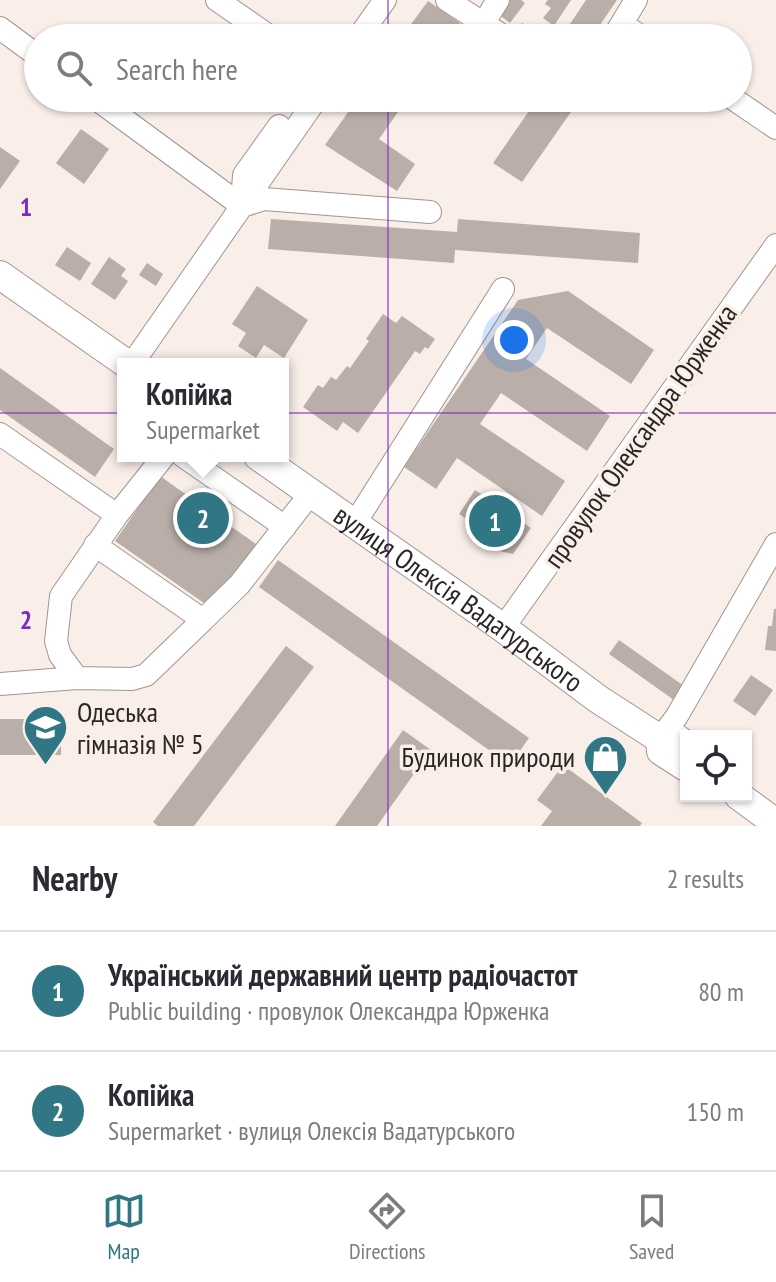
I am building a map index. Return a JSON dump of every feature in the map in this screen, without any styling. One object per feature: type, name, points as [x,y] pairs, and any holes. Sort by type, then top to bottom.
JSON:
[{"type":"main road","points":[[0,275],[121,358]]},
{"type":"main road","name":"вулиця Олексія Вадатурського","points":[[267,462],[503,628],[598,699],[673,742],[661,751],[680,763]]},
{"type":"main road","points":[[747,802],[776,823]]},
{"type":"street","points":[[217,0],[252,24]]},
{"type":"street","points":[[351,24],[367,0]]},
{"type":"street","points":[[368,24],[385,0]]},
{"type":"street","points":[[447,0],[483,24],[498,0]]},
{"type":"street","points":[[621,24],[636,0]]},
{"type":"street","points":[[0,28],[24,46]]},
{"type":"street","points":[[114,112],[242,206]]},
{"type":"street","points":[[242,206],[244,175],[289,112]]},
{"type":"street","points":[[134,358],[307,112]]},
{"type":"street","points":[[752,112],[776,128]]},
{"type":"street","points":[[242,206],[264,199],[430,212]]},
{"type":"street","name":"провулок Олександра Юрженка","points":[[503,628],[776,245]]},
{"type":"street","points":[[355,523],[503,289]]},
{"type":"street","points":[[0,434],[117,515]]},
{"type":"street","points":[[77,678],[60,655],[56,641],[61,596],[95,545],[159,462]]},
{"type":"street","points":[[192,462],[285,527]]},
{"type":"street","points":[[0,684],[77,678],[132,679],[146,675],[239,585],[311,493]]},
{"type":"street","points":[[673,742],[677,716],[776,544]]},
{"type":"street","points":[[95,545],[203,620]]},
{"type":"building","points":[[509,0],[525,3],[510,23],[498,14]]},
{"type":"building","points":[[548,0],[571,0],[555,24],[543,18],[551,8],[545,4]]},
{"type":"building","points":[[586,0],[617,0],[601,24],[570,24]]},
{"type":"building","points":[[428,1],[460,23],[459,24],[411,24]]},
{"type":"building","points":[[348,112],[398,112],[379,139],[415,164],[397,191],[325,145]]},
{"type":"building","points":[[528,112],[571,112],[522,182],[493,163]]},
{"type":"building","points":[[81,129],[109,149],[84,184],[56,163]]},
{"type":"building","points":[[0,147],[20,161],[0,189]]},
{"type":"building","points":[[271,219],[457,232],[458,219],[640,233],[638,263],[455,250],[454,263],[268,249]]},
{"type":"building","points":[[67,247],[91,263],[80,281],[55,265]]},
{"type":"building","points":[[109,257],[126,269],[121,276],[128,281],[115,300],[91,284]]},
{"type":"building","points":[[147,263],[163,274],[156,286],[139,275]]},
{"type":"building","points":[[257,286],[308,320],[284,358],[264,345],[256,358],[238,346],[246,333],[232,324]]},
{"type":"building","points":[[568,291],[654,350],[631,384],[547,328],[526,359],[610,416],[587,451],[501,393],[480,424],[565,481],[542,516],[457,458],[436,489],[404,467],[518,300]]},
{"type":"building","points":[[383,314],[396,323],[402,316],[435,339],[420,354],[415,351],[358,433],[343,422],[337,431],[303,407],[318,385],[323,388],[331,377],[336,380],[347,366],[350,368]]},
{"type":"building","points":[[0,368],[114,449],[95,477],[0,410]]},
{"type":"building","points":[[160,476],[256,544],[211,608],[115,541]]},
{"type":"building","points":[[475,490],[531,528],[513,554],[495,550],[483,535],[485,531],[459,514]]},
{"type":"building","points":[[278,560],[529,738],[510,765],[259,587]]},
{"type":"building","points":[[776,609],[776,651],[765,650]]},
{"type":"building","points":[[619,640],[684,686],[674,700],[609,654]]},
{"type":"building","points":[[286,646],[314,667],[194,826],[158,826],[153,822]]},
{"type":"building","points":[[751,675],[773,690],[755,716],[733,701]]},
{"type":"building","points":[[0,719],[61,719],[61,755],[0,755]]},
{"type":"building","points":[[403,730],[431,750],[377,826],[335,826]]},
{"type":"building","points":[[563,765],[642,823],[640,826],[541,826],[552,811],[537,800]]},
{"type":"place","name":"Копійка","points":[[203,518]]},
{"type":"place","name":"Український державний центр радіочастот","points":[[495,521]]},
{"type":"place","name":"Одеська гімназія № 5","points":[[46,767]]},
{"type":"place","name":"Будинок природи","points":[[606,796]]}]
